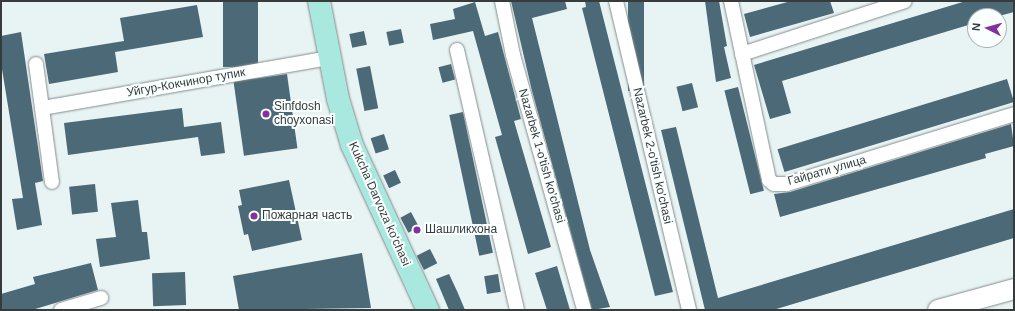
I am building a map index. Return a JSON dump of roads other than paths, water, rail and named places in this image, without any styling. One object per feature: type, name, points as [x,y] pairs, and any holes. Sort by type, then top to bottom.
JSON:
[{"type":"main road","name":"Kukcha Darvoza ko'chasi","points":[[306,1],[322,59],[344,161],[412,310]]},
{"type":"main road","name":"Kukcha Darvoza ko'chasi","points":[[319,1],[322,59],[345,126],[359,164],[428,310]]},
{"type":"main road","points":[[938,310],[1014,289]]},
{"type":"street","name":"Nazarbek 1-o'tish ko'chasi","points":[[502,1],[513,55],[584,310]]},
{"type":"street","name":"Nazarbek 2-o'tish ko'chasi","points":[[616,1],[689,310]]},
{"type":"street","name":"Гайрати улица","points":[[731,1],[770,180],[774,184],[787,184],[1014,114]]},
{"type":"street","points":[[742,54],[905,1]]},
{"type":"street","points":[[457,50],[517,310]]},
{"type":"street","name":"Уйгур-Кокчинор тупик","points":[[43,108],[322,59]]},
{"type":"street","points":[[36,64],[52,182]]},
{"type":"street","points":[[61,310],[101,298]]},
{"type":"place","name":"Sinfdosh choyxonasi","points":[[266,114]]},
{"type":"place","name":"Пожарная часть","points":[[254,216]]},
{"type":"place","name":"Шашликхона","points":[[417,230]]}]
